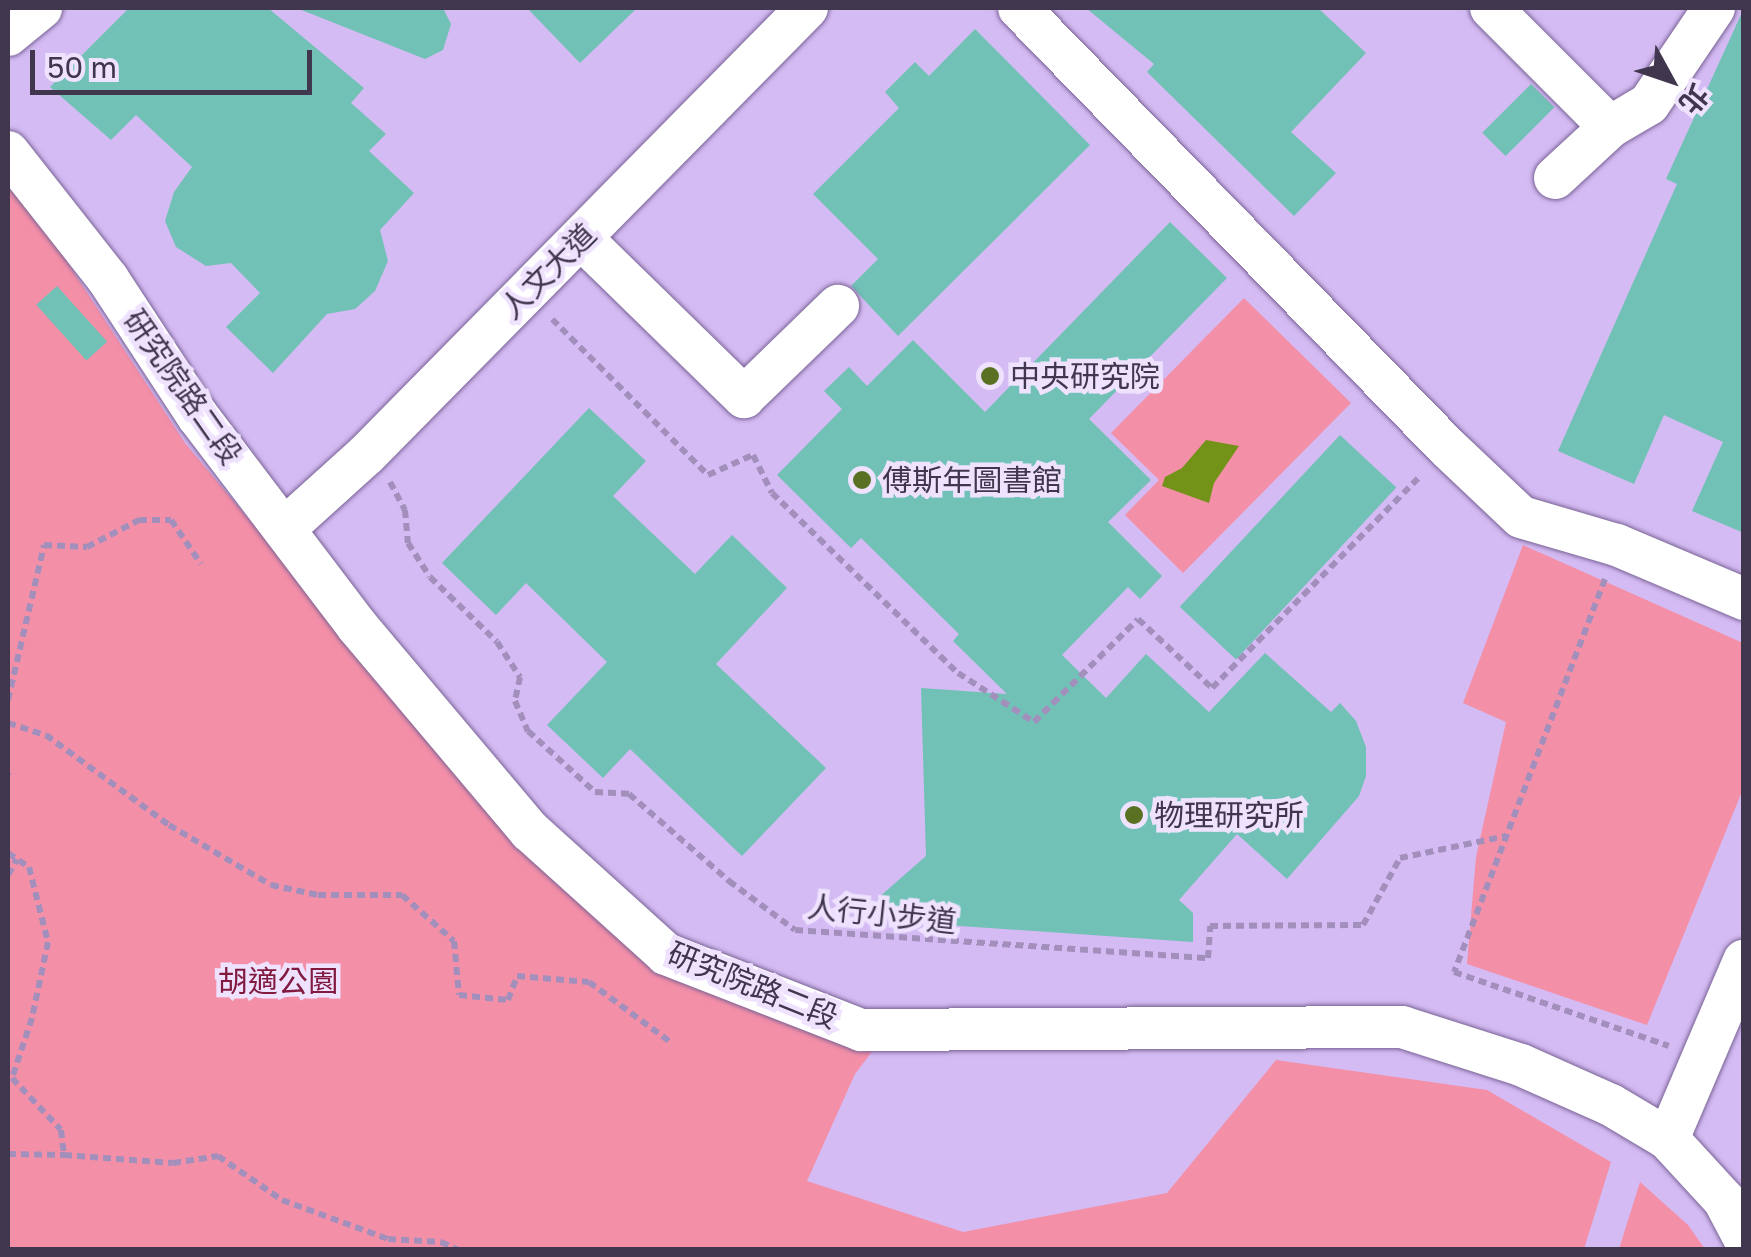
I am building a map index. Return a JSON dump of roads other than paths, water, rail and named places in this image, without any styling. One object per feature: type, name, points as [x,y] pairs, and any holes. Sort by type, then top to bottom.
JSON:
[{"type":"street","points":[[8,36],[41,8]]},
{"type":"street","name":"人文大道","points":[[284,529],[366,455],[808,8]]},
{"type":"street","points":[[1019,8],[1448,448],[1521,517],[1618,545],[1744,599]]},
{"type":"street","points":[[1491,8],[1610,128]]},
{"type":"street","points":[[1554,178],[1610,128],[1649,104],[1714,8]]},
{"type":"street","name":"研究院路二段","points":[[8,152],[108,279],[197,415],[358,627],[530,831],[666,954],[861,1030],[1402,1027],[1521,1065],[1612,1105],[1668,1138],[1724,1200],[1744,1238]]},
{"type":"street","points":[[581,238],[744,396],[838,306]]},
{"type":"street","points":[[1668,1138],[1720,1044],[1744,961]]},
{"type":"place","name":"中央研究院","points":[[990,376]]},
{"type":"place","name":"傅斯年圖書館","points":[[862,480]]},
{"type":"place","name":"物理研究所","points":[[1134,815]]},
{"type":"park label","name":"胡適公園","points":[[278,981]]}]
